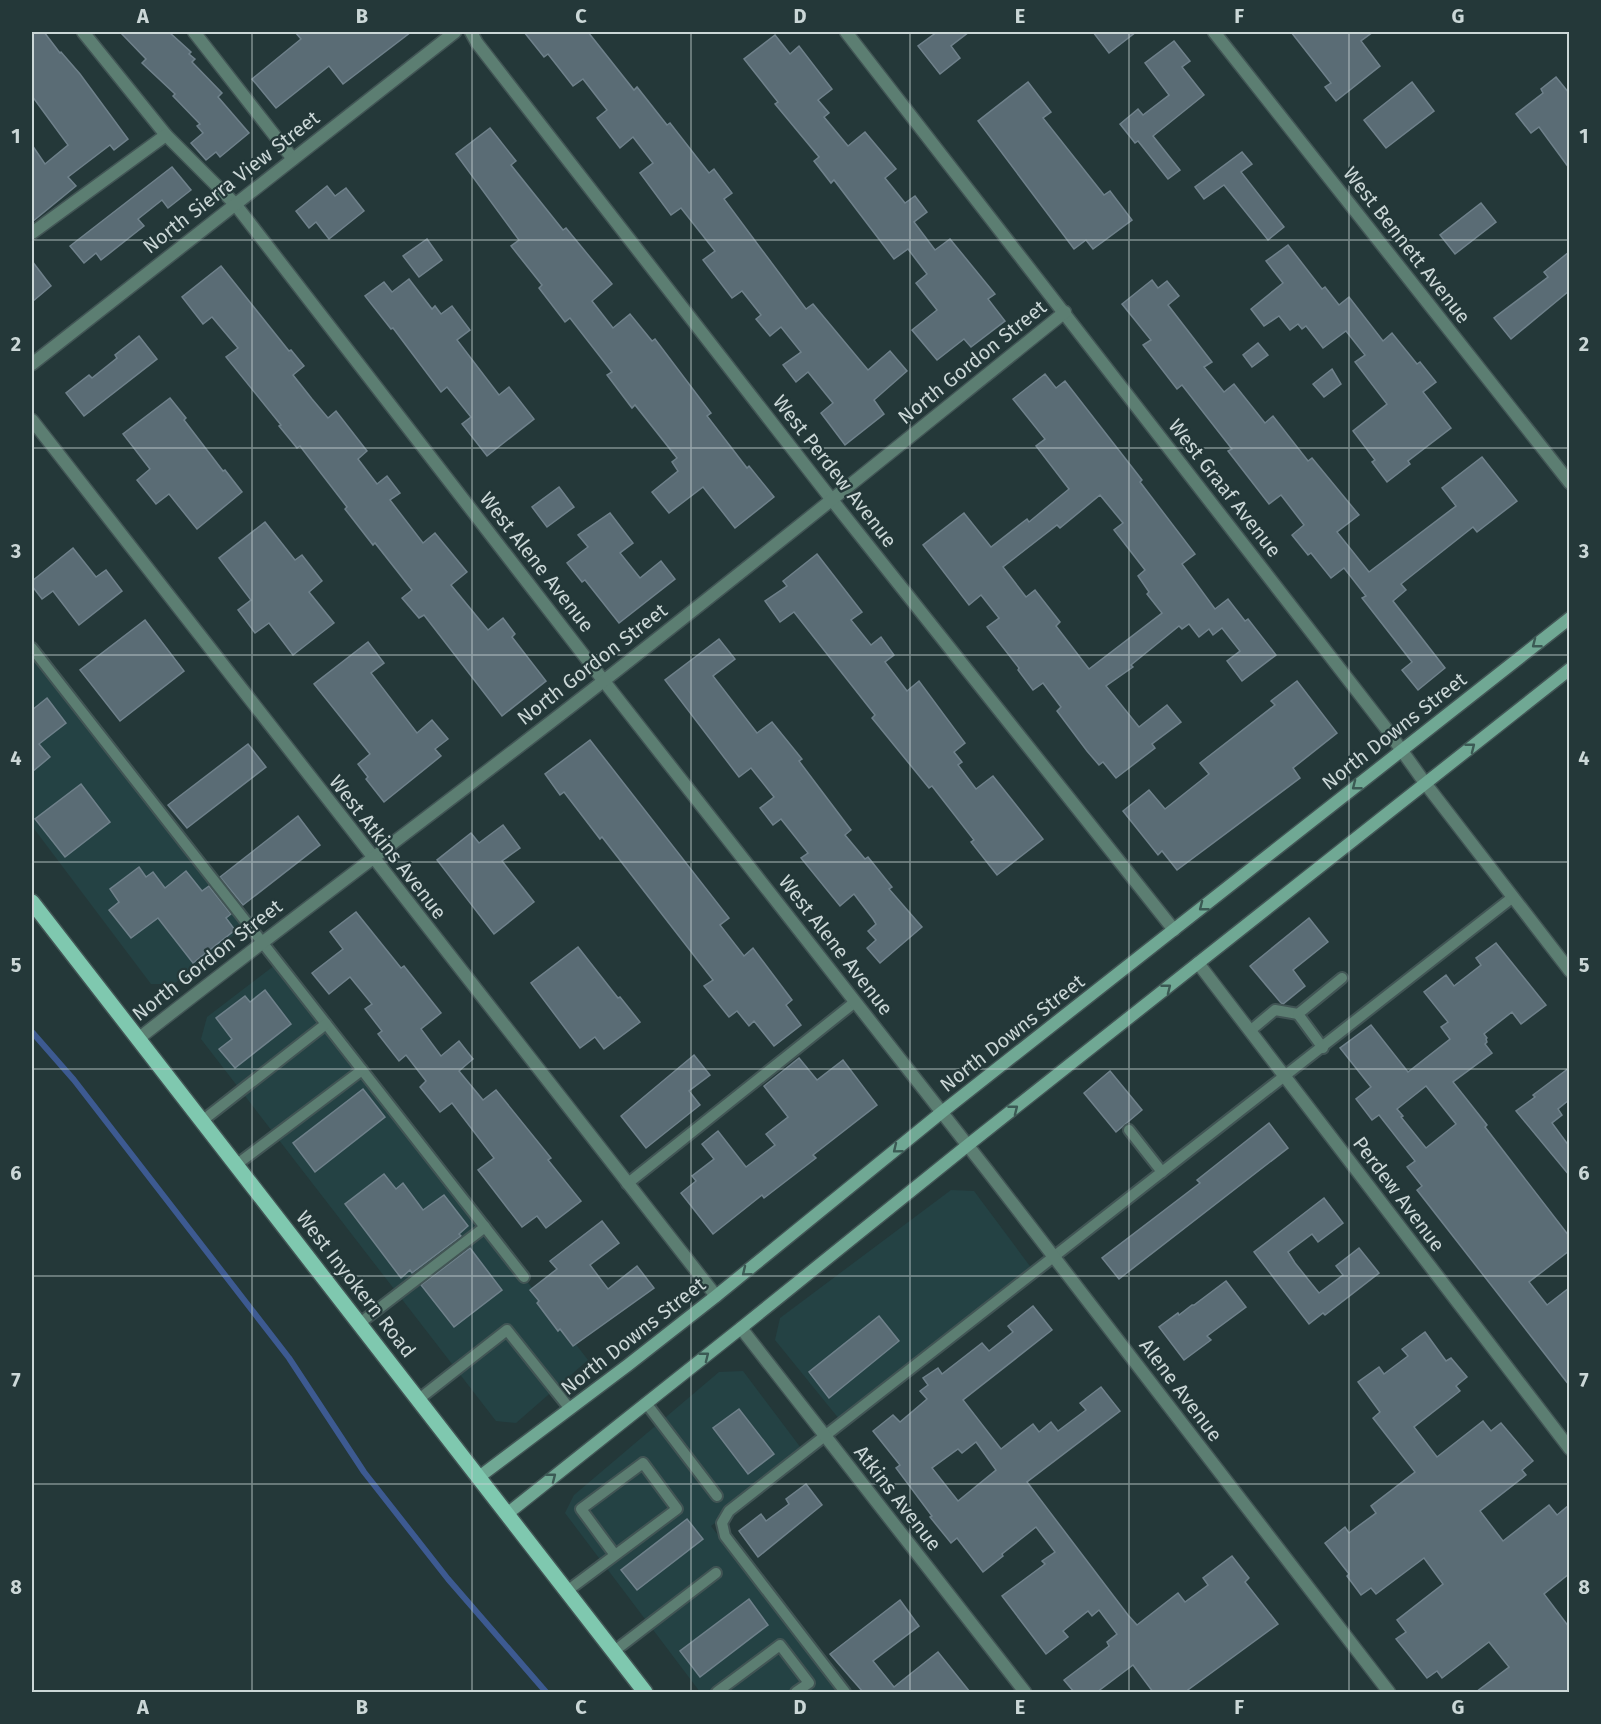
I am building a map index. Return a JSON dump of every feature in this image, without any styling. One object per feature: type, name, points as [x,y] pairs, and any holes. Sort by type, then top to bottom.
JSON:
[{"type":"main road","name":"West Inyokern Road","points":[[32,902],[645,1692]]},
{"type":"street","name":"West Alene Avenue","points":[[82,32],[166,135],[235,204],[603,680],[942,1112]]},
{"type":"street","points":[[194,32],[293,159]]},
{"type":"street","name":"North Sierra View Street","points":[[32,364],[455,32]]},
{"type":"street","name":"West Perdew Avenue","points":[[471,32],[477,43],[832,500],[1174,930]]},
{"type":"street","name":"West Graaf Avenue","points":[[846,32],[1065,312],[1569,971]]},
{"type":"street","name":"West Bennett Avenue","points":[[1214,32],[1569,483]]},
{"type":"street","points":[[32,233],[166,135]]},
{"type":"street","name":"North Gordon Street","points":[[138,1039],[603,680],[832,500],[1065,312]]},
{"type":"street","name":"West Atkins Avenue","points":[[32,420],[716,1296]]},
{"type":"street","name":"North Downs Street","points":[[479,1477],[716,1296],[942,1112],[1569,618]]},
{"type":"street","points":[[507,1514],[1569,669]]},
{"type":"street","name":"Perdew Avenue","points":[[1198,963],[1569,1449]]},
{"type":"street","name":"Alene Avenue","points":[[942,1112],[1389,1692]]},
{"type":"street","name":"Atkins Avenue","points":[[741,1328],[1025,1692]]},
{"type":"lane","points":[[32,648],[524,1277]]},
{"type":"lane","points":[[845,1692],[725,1536],[722,1523],[729,1511],[1513,897]]},
{"type":"lane","points":[[1298,1014],[1342,978]]},
{"type":"lane","points":[[627,1184],[855,1002]]},
{"type":"lane","points":[[1250,1031],[1275,1010],[1298,1014],[1323,1047]]},
{"type":"lane","points":[[202,1121],[326,1024]]},
{"type":"lane","points":[[236,1165],[363,1070]]},
{"type":"lane","points":[[1129,1130],[1162,1173]]},
{"type":"lane","points":[[360,1323],[485,1227]]},
{"type":"lane","points":[[419,1399],[507,1330],[570,1409]]},
{"type":"lane","points":[[646,1403],[717,1496]]},
{"type":"lane","points":[[567,1592],[677,1509],[643,1463],[581,1509],[615,1555]]},
{"type":"lane","points":[[613,1652],[716,1573]]},
{"type":"lane","points":[[717,1692],[780,1645],[809,1683],[796,1692]]},
{"type":"shaded area","points":[[32,653],[245,926],[174,984],[151,984],[32,826]]},
{"type":"shaded area","points":[[279,962],[588,1360],[516,1423],[496,1421],[201,1039],[207,1017]]},
{"type":"shaded area","points":[[951,1190],[974,1191],[1038,1277],[844,1425],[775,1340],[780,1318]]},
{"type":"shaded area","points":[[743,1371],[807,1456],[711,1526],[837,1692],[700,1692],[565,1513],[574,1495],[719,1372]]},
{"type":"building","points":[[32,32],[44,32],[80,74],[128,139],[114,150],[110,145],[68,177],[76,186],[32,222],[32,145],[45,164],[68,145],[32,96]]},
{"type":"building","points":[[120,32],[169,32],[191,52],[189,54],[195,59],[192,62],[222,93],[218,97],[249,133],[220,157],[216,152],[206,160],[191,143],[203,133],[197,126],[200,124],[173,96],[175,94],[142,63],[146,59]]},
{"type":"building","points":[[295,32],[411,32],[343,84],[329,66],[276,108],[252,79],[301,39]]},
{"type":"building","points":[[524,32],[588,32],[634,90],[637,87],[667,125],[670,123],[709,173],[714,169],[732,193],[724,199],[806,309],[813,304],[868,370],[890,351],[907,371],[874,400],[884,414],[845,445],[821,413],[833,403],[808,372],[796,382],[783,365],[801,352],[781,327],[770,336],[756,319],[761,315],[742,291],[732,298],[703,260],[715,251],[681,208],[671,215],[640,173],[653,163],[633,137],[620,148],[597,118],[607,110],[583,79],[573,86],[548,54],[544,57]]},
{"type":"building","points":[[937,32],[969,32],[951,46],[960,58],[940,74],[918,46]]},
{"type":"building","points":[[1093,32],[1136,32],[1109,53]]},
{"type":"building","points":[[1291,32],[1373,32],[1361,41],[1380,66],[1336,101],[1325,87],[1331,83]]},
{"type":"building","points":[[775,35],[790,54],[799,46],[832,89],[818,100],[829,113],[824,117],[848,146],[865,132],[896,169],[885,178],[905,203],[915,196],[927,212],[914,222],[935,250],[950,239],[995,294],[988,299],[1005,321],[971,347],[964,339],[937,360],[912,330],[937,310],[916,283],[927,274],[908,249],[894,259],[834,180],[831,183],[814,161],[819,157],[775,104],[778,102],[744,59]]},
{"type":"building","points":[[1174,41],[1190,61],[1182,67],[1204,95],[1153,136],[1180,170],[1168,179],[1138,141],[1135,143],[1120,124],[1138,109],[1143,115],[1169,95],[1145,63]]},
{"type":"building","points":[[1556,77],[1569,93],[1569,168],[1539,127],[1531,133],[1516,114],[1543,93],[1541,89]]},
{"type":"building","points":[[1028,82],[1051,112],[1043,118],[1104,195],[1110,191],[1132,220],[1093,249],[1086,240],[1074,249],[978,121]]},
{"type":"building","points":[[1412,82],[1434,111],[1386,148],[1364,120]]},
{"type":"building","points":[[490,128],[516,161],[511,165],[563,230],[566,228],[612,284],[592,301],[613,328],[630,314],[652,341],[655,339],[711,413],[707,416],[747,468],[749,466],[774,497],[735,528],[703,487],[669,513],[652,492],[678,471],[672,462],[677,458],[635,405],[632,408],[607,375],[612,372],[570,318],[565,322],[539,288],[542,285],[511,246],[519,240],[456,154]]},
{"type":"building","points":[[1242,152],[1252,164],[1241,172],[1284,227],[1268,240],[1224,185],[1204,199],[1195,187]]},
{"type":"building","points":[[172,167],[191,190],[168,208],[162,200],[138,219],[144,226],[101,260],[96,253],[84,263],[70,246]]},
{"type":"building","points":[[327,186],[335,196],[346,188],[364,211],[329,239],[316,222],[309,228],[296,211]]},
{"type":"building","points":[[1481,203],[1496,222],[1455,254],[1440,235]]},
{"type":"building","points":[[427,239],[442,260],[419,277],[403,256]]},
{"type":"building","points":[[1288,245],[1322,289],[1325,287],[1339,305],[1349,297],[1383,341],[1392,333],[1417,364],[1420,362],[1436,382],[1423,392],[1451,428],[1408,461],[1410,464],[1387,482],[1372,462],[1375,460],[1353,431],[1387,404],[1355,362],[1365,355],[1346,331],[1323,348],[1306,326],[1302,329],[1298,324],[1290,330],[1279,316],[1264,326],[1251,309],[1283,283],[1266,261]]},
{"type":"building","points":[[1569,252],[1569,291],[1511,339],[1494,318],[1548,277],[1544,272]]},
{"type":"building","points":[[32,261],[51,286],[32,302]]},
{"type":"building","points":[[221,266],[289,351],[291,350],[304,366],[293,375],[328,418],[336,411],[367,451],[358,459],[377,484],[387,476],[400,493],[390,500],[423,543],[435,533],[467,572],[451,585],[488,630],[503,618],[515,634],[512,637],[546,681],[502,716],[424,615],[419,618],[402,598],[412,590],[375,543],[373,545],[300,446],[297,448],[226,357],[238,348],[212,317],[203,324],[182,297]]},
{"type":"building","points":[[409,279],[432,309],[435,306],[441,314],[452,306],[470,330],[457,340],[499,395],[509,387],[534,419],[487,456],[462,424],[471,417],[447,387],[441,392],[393,328],[391,329],[365,296],[384,282],[392,292]]},
{"type":"building","points":[[1152,280],[1158,288],[1167,281],[1179,296],[1168,305],[1212,362],[1204,367],[1224,392],[1234,384],[1265,423],[1273,416],[1308,461],[1312,458],[1359,515],[1337,532],[1369,572],[1456,506],[1442,488],[1482,457],[1517,501],[1477,532],[1473,527],[1401,584],[1406,590],[1393,601],[1445,668],[1418,690],[1402,670],[1412,662],[1362,598],[1366,596],[1344,568],[1331,578],[1311,553],[1308,555],[1292,535],[1304,525],[1281,495],[1269,504],[1228,451],[1232,449],[1182,385],[1177,389],[1143,345],[1151,340],[1122,304]]},
{"type":"building","points":[[139,336],[157,359],[84,416],[66,393],[89,375],[92,378],[117,358],[115,355]]},
{"type":"building","points":[[1258,343],[1268,355],[1252,367],[1243,355]]},
{"type":"building","points":[[1332,369],[1341,384],[1324,397],[1313,384]]},
{"type":"building","points":[[1045,374],[1056,388],[1065,381],[1142,480],[1140,482],[1195,554],[1182,564],[1215,609],[1228,599],[1245,621],[1248,619],[1276,655],[1242,681],[1227,661],[1240,651],[1222,628],[1213,635],[1209,629],[1199,637],[1189,624],[1182,629],[1179,626],[1131,665],[1133,667],[1106,686],[1139,727],[1167,705],[1181,722],[1152,744],[1155,748],[1116,778],[1103,762],[1099,765],[1087,751],[1057,711],[1061,707],[1043,683],[1033,690],[1018,670],[1019,668],[987,627],[999,618],[981,595],[969,605],[923,545],[964,513],[991,547],[1027,519],[1029,522],[1069,489],[1036,446],[1045,439],[1013,399]],"holes":[[[1100,495],[1123,523],[1114,530],[1145,570],[1138,576],[1149,592],[1147,594],[1162,613],[1089,669],[1056,626],[1060,622],[1035,590],[1026,597],[1003,567],[1057,525],[1060,528]]]},
{"type":"building","points":[[170,398],[223,471],[225,470],[242,492],[197,529],[169,494],[156,504],[137,480],[150,469],[123,434]]},
{"type":"building","points":[[559,487],[574,507],[547,527],[532,507]]},
{"type":"building","points":[[610,513],[633,543],[620,553],[640,578],[661,561],[675,579],[619,623],[585,580],[582,582],[567,563],[588,547],[578,535]]},
{"type":"building","points":[[265,522],[295,560],[302,555],[322,581],[309,592],[334,623],[293,655],[269,623],[255,633],[238,610],[251,600],[219,558]]},
{"type":"building","points":[[73,548],[96,577],[106,570],[122,591],[79,625],[53,591],[42,599],[32,586],[32,581]]},
{"type":"building","points":[[817,554],[862,612],[851,620],[871,645],[881,637],[894,655],[885,662],[907,691],[919,681],[965,743],[954,752],[962,762],[958,765],[976,789],[993,776],[1043,839],[997,875],[971,842],[974,840],[932,786],[929,788],[872,718],[875,715],[794,612],[780,622],[765,601],[787,586],[783,581]]},
{"type":"building","points":[[145,620],[184,671],[120,721],[80,670]]},
{"type":"building","points":[[719,639],[735,659],[713,676],[757,733],[772,722],[802,759],[799,761],[851,830],[845,835],[865,859],[868,857],[892,887],[889,889],[922,927],[880,963],[867,948],[876,940],[868,931],[876,924],[873,919],[854,894],[840,906],[801,858],[808,853],[781,819],[773,825],[760,808],[774,797],[751,768],[739,777],[665,680]]},
{"type":"building","points":[[368,642],[384,663],[371,673],[417,733],[432,720],[448,739],[435,749],[441,756],[384,802],[366,779],[368,777],[358,764],[370,754],[314,684]]},
{"type":"building","points":[[1297,681],[1337,733],[1293,768],[1300,778],[1177,870],[1162,851],[1158,855],[1123,811],[1149,790],[1165,809],[1209,774],[1200,763],[1275,705],[1271,701]]},
{"type":"building","points":[[47,698],[66,723],[39,744],[50,757],[32,772],[32,710]]},
{"type":"building","points":[[590,740],[729,918],[720,925],[744,956],[753,948],[792,1000],[786,1005],[801,1025],[774,1046],[754,1021],[749,1026],[737,1011],[729,1017],[704,986],[713,980],[602,837],[600,839],[564,792],[560,795],[545,774]]},
{"type":"building","points":[[248,744],[266,767],[187,828],[168,805]]},
{"type":"building","points":[[81,784],[110,822],[65,857],[35,819]]},
{"type":"building","points":[[298,816],[320,845],[243,905],[220,877]]},
{"type":"building","points":[[503,825],[520,848],[502,861],[534,902],[494,934],[437,860],[471,833],[479,843]]},
{"type":"building","points":[[139,867],[146,877],[153,872],[165,888],[186,871],[202,891],[209,886],[231,914],[226,918],[235,930],[193,963],[158,918],[131,938],[109,910],[119,902],[110,889]]},
{"type":"building","points":[[356,912],[401,968],[404,966],[441,1013],[421,1029],[441,1056],[459,1041],[473,1059],[459,1071],[483,1100],[496,1090],[551,1158],[548,1160],[581,1201],[546,1228],[537,1216],[522,1227],[478,1170],[494,1158],[452,1103],[440,1112],[420,1087],[426,1081],[406,1055],[399,1061],[378,1034],[382,1031],[365,1009],[372,1004],[350,977],[329,994],[312,973],[343,949],[330,932]]},
{"type":"building","points":[[1309,918],[1328,942],[1293,970],[1305,986],[1283,1004],[1250,966]]},
{"type":"building","points":[[1496,943],[1546,1005],[1521,1024],[1512,1012],[1484,1034],[1487,1038],[1485,1044],[1492,1053],[1453,1082],[1569,1236],[1569,1251],[1529,1282],[1547,1305],[1569,1288],[1569,1385],[1417,1190],[1422,1186],[1407,1167],[1415,1161],[1379,1115],[1372,1120],[1356,1099],[1371,1087],[1340,1048],[1371,1025],[1408,1072],[1450,1039],[1441,1027],[1448,1022],[1424,992],[1446,975],[1454,986],[1481,965],[1476,958]],"holes":[[[1426,1086],[1456,1124],[1426,1148],[1397,1109]]]},
{"type":"building","points":[[578,947],[640,1022],[604,1049],[595,1037],[580,1048],[531,983]]},
{"type":"building","points":[[265,990],[291,1024],[235,1068],[219,1049],[232,1039],[216,1018],[245,996],[250,1002]]},
{"type":"building","points":[[694,1055],[710,1075],[689,1091],[700,1105],[646,1148],[621,1116]]},
{"type":"building","points":[[799,1058],[817,1080],[843,1060],[877,1105],[813,1155],[816,1158],[764,1198],[762,1195],[713,1234],[681,1193],[696,1181],[692,1176],[714,1159],[702,1144],[718,1131],[746,1167],[775,1145],[766,1134],[788,1117],[764,1086]]},
{"type":"building","points":[[1569,1068],[1569,1100],[1558,1109],[1562,1115],[1552,1123],[1569,1146],[1569,1175],[1516,1111]]},
{"type":"building","points":[[1110,1071],[1142,1110],[1116,1132],[1084,1093]]},
{"type":"building","points":[[363,1089],[385,1117],[315,1172],[293,1143]]},
{"type":"building","points":[[1269,1123],[1288,1148],[1119,1279],[1102,1258],[1200,1183],[1197,1180]]},
{"type":"building","points":[[384,1174],[396,1189],[403,1183],[423,1210],[444,1195],[468,1226],[459,1234],[461,1236],[412,1273],[410,1270],[401,1278],[345,1204]]},
{"type":"building","points":[[1324,1198],[1343,1223],[1318,1242],[1312,1234],[1288,1252],[1295,1263],[1319,1293],[1343,1275],[1336,1266],[1359,1248],[1379,1273],[1325,1315],[1323,1313],[1309,1324],[1254,1252]]},
{"type":"building","points":[[602,1221],[619,1243],[590,1265],[608,1289],[637,1266],[654,1288],[573,1346],[560,1329],[558,1331],[530,1290],[557,1269],[550,1261]]},
{"type":"building","points":[[470,1248],[502,1290],[454,1327],[421,1285]]},
{"type":"building","points":[[1226,1281],[1246,1307],[1207,1336],[1211,1340],[1184,1360],[1159,1327]]},
{"type":"building","points":[[1033,1306],[1052,1330],[963,1400],[1001,1449],[1033,1424],[1039,1432],[1051,1422],[1058,1431],[1086,1410],[1080,1403],[1101,1387],[1120,1411],[1027,1482],[1137,1625],[1178,1593],[1185,1602],[1208,1585],[1203,1578],[1232,1556],[1249,1578],[1245,1582],[1278,1624],[1185,1692],[1153,1692],[1133,1665],[1097,1692],[1074,1692],[1064,1680],[1109,1646],[1107,1642],[1117,1634],[1099,1610],[1092,1616],[1088,1611],[1063,1631],[1068,1637],[1046,1654],[1002,1596],[1045,1564],[1042,1561],[1055,1552],[1036,1527],[983,1572],[957,1538],[951,1543],[930,1517],[932,1516],[896,1468],[900,1465],[873,1431],[893,1415],[900,1422],[927,1399],[920,1391],[928,1385],[923,1378],[938,1368],[942,1374],[982,1343],[989,1351],[1013,1332],[1008,1326]],"holes":[[[976,1442],[996,1470],[958,1501],[932,1468],[958,1449],[962,1453]]]},
{"type":"building","points":[[879,1316],[899,1341],[829,1398],[809,1372]]},
{"type":"building","points":[[1425,1332],[1446,1361],[1451,1358],[1467,1377],[1456,1386],[1460,1391],[1414,1427],[1437,1457],[1483,1421],[1491,1431],[1501,1423],[1533,1461],[1522,1470],[1526,1475],[1480,1511],[1503,1541],[1549,1505],[1557,1515],[1569,1505],[1569,1574],[1544,1594],[1569,1627],[1569,1692],[1476,1692],[1509,1667],[1489,1642],[1442,1678],[1437,1671],[1427,1678],[1396,1639],[1406,1632],[1397,1620],[1443,1584],[1424,1558],[1376,1594],[1371,1588],[1361,1595],[1347,1576],[1349,1574],[1325,1543],[1345,1527],[1349,1533],[1376,1513],[1371,1506],[1415,1472],[1373,1418],[1380,1412],[1358,1382],[1379,1367],[1384,1374],[1408,1356],[1402,1349]]},
{"type":"building","points":[[739,1409],[774,1454],[748,1474],[713,1428]]},
{"type":"building","points":[[806,1484],[822,1505],[758,1557],[739,1531],[761,1514],[766,1521],[789,1504],[786,1499]]},
{"type":"building","points":[[687,1519],[703,1539],[637,1590],[621,1570]]},
{"type":"building","points":[[749,1599],[768,1625],[700,1677],[680,1651]]},
{"type":"building","points":[[900,1600],[919,1626],[873,1661],[894,1687],[938,1652],[970,1692],[863,1692],[830,1654]]},
{"type":"waterway","points":[[32,1032],[74,1080],[289,1358],[364,1472],[448,1579],[546,1692]]}]
